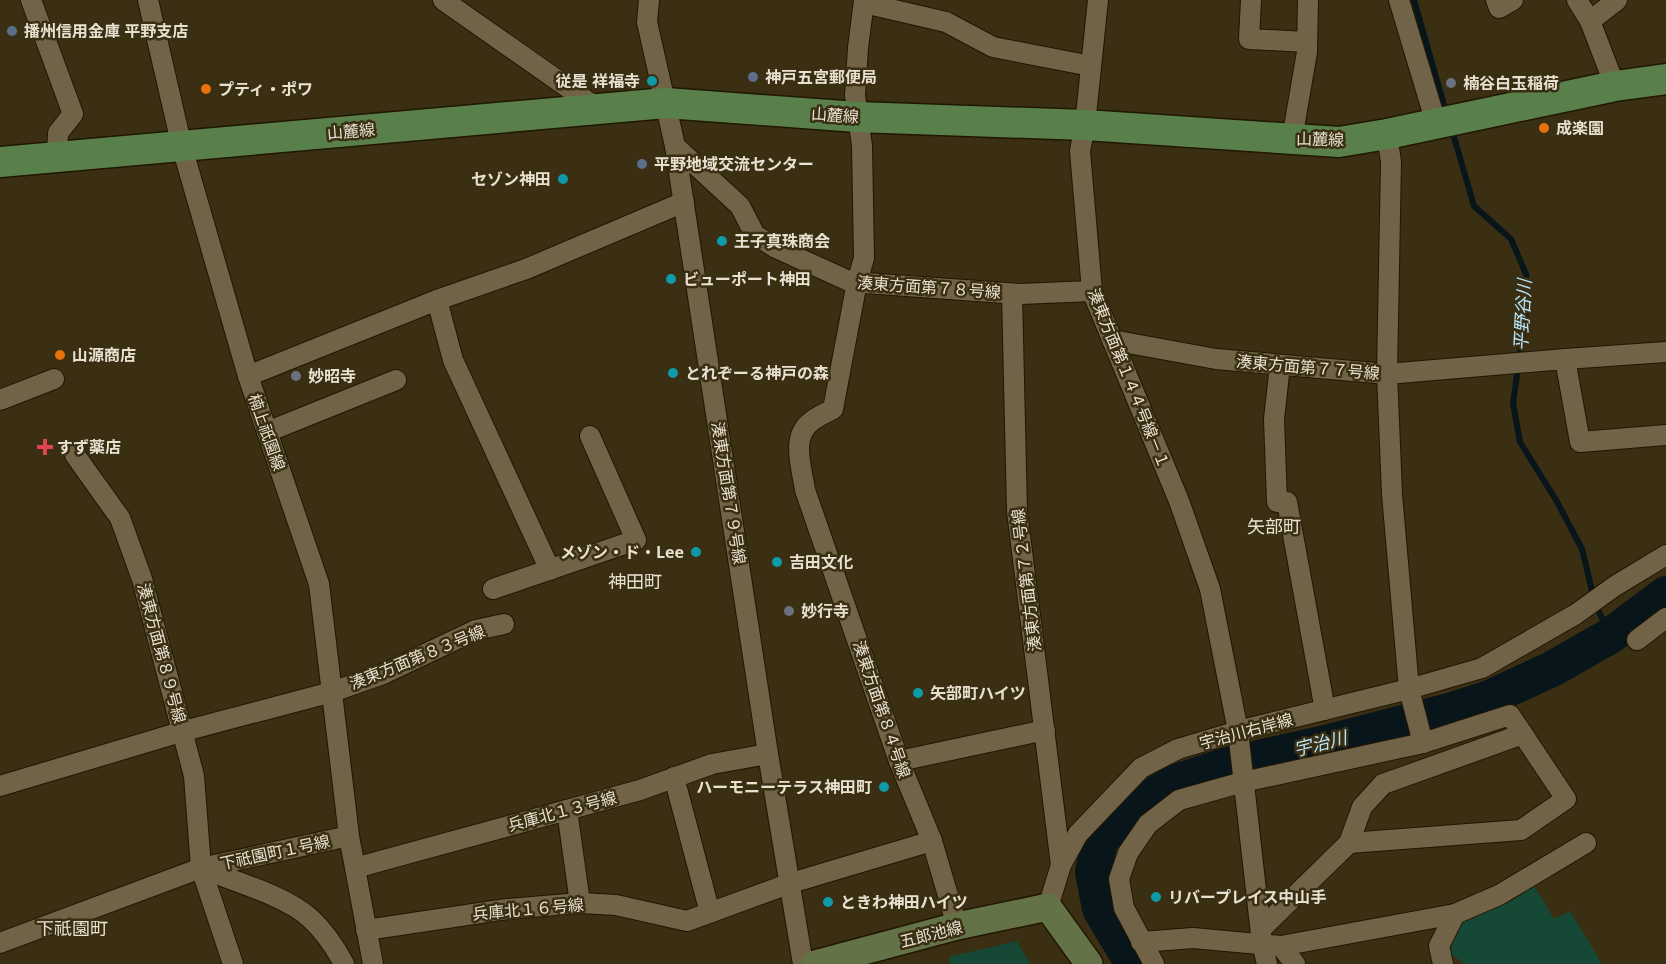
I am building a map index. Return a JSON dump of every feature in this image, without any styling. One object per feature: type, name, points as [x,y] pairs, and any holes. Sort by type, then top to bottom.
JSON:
[{"type":"main road","name":"山麓線","points":[[0,162],[666,103],[857,117],[1085,125],[1339,142],[1615,86],[1666,79]]},
{"type":"street","points":[[32,0],[73,114],[58,133],[57,157]]},
{"type":"street","name":"楠上祇園線","points":[[148,0],[182,147],[248,376],[319,584],[350,836],[373,964]]},
{"type":"street","points":[[443,0],[597,108]]},
{"type":"street","name":"湊東方面第７９号線","points":[[649,0],[647,22],[675,146],[768,754],[803,964]]},
{"type":"street","name":"湊東方面第１４４号線－１","points":[[1098,0],[1085,125],[1080,151],[1092,291],[1179,501],[1210,589],[1239,739],[1243,778]]},
{"type":"street","points":[[1251,0],[1249,39],[1307,42]]},
{"type":"street","points":[[1292,139],[1307,42],[1308,0]]},
{"type":"street","points":[[1399,0],[1449,120]]},
{"type":"street","points":[[1496,0],[1499,8],[1513,0]]},
{"type":"street","points":[[1577,0],[1590,21],[1615,86]]},
{"type":"street","points":[[1590,21],[1617,0]]},
{"type":"street","points":[[864,2],[946,22],[993,47],[1091,66]]},
{"type":"street","name":"湊東方面第８４号線","points":[[864,2],[855,95],[862,146],[864,258],[857,282],[833,409],[809,422],[798,446],[805,490],[899,761],[932,841],[957,926]]},
{"type":"street","points":[[1387,134],[1391,161],[1387,374],[1392,494],[1413,712],[1439,764]]},
{"type":"street","name":"湊東方面第７８号線","points":[[675,146],[740,206],[755,235],[776,248],[851,282],[1012,294],[1092,291]]},
{"type":"street","points":[[248,376],[437,300],[526,269],[684,202]]},
{"type":"street","name":"湊東方面第７２号線","points":[[1012,294],[1017,511],[1061,865]]},
{"type":"street","points":[[437,300],[453,360],[550,570]]},
{"type":"street","name":"湊東方面第７７号線","points":[[1112,340],[1215,359],[1387,374],[1565,358]]},
{"type":"street","points":[[1666,352],[1565,358],[1580,442],[1666,435]]},
{"type":"street","points":[[1280,365],[1274,419],[1277,502],[1287,501],[1325,710]]},
{"type":"street","points":[[0,399],[54,379]]},
{"type":"street","points":[[267,432],[396,380]]},
{"type":"street","points":[[492,589],[636,540],[590,436]]},
{"type":"street","name":"湊東方面第８９号線","points":[[75,455],[120,518],[142,579],[184,731],[194,776],[201,868],[233,964]]},
{"type":"street","name":"宇治川右岸線","points":[[1048,907],[1061,865],[1078,834],[1141,768],[1178,749],[1239,739],[1325,710],[1482,668],[1576,614],[1615,586],[1666,555]]},
{"type":"street","points":[[1637,640],[1666,618]]},
{"type":"street","name":"湊東方面第８３号線","points":[[0,786],[184,731],[332,692],[383,674],[476,630],[504,624]]},
{"type":"street","points":[[1154,964],[1124,908],[1119,879],[1128,853],[1148,824],[1179,800],[1243,778],[1426,741],[1510,715],[1566,799],[1521,830],[1348,843]]},
{"type":"street","points":[[899,761],[1045,730]]},
{"type":"street","points":[[1268,939],[1348,843],[1362,807],[1383,784],[1523,734]]},
{"type":"street","name":"兵庫北１３号線","points":[[355,868],[640,790],[712,764],[768,754]]},
{"type":"street","points":[[674,777],[710,913]]},
{"type":"street","points":[[1243,778],[1268,939],[1267,964]]},
{"type":"street","points":[[567,810],[580,903]]},
{"type":"street","name":"下祇園町１号線","points":[[0,943],[201,868],[350,836]]},
{"type":"street","name":"兵庫北１６号線","points":[[366,930],[507,909],[580,903],[616,905],[687,921],[791,883],[932,841]]},
{"type":"street","points":[[1141,942],[1193,938],[1268,939],[1455,914],[1499,895],[1586,843]]},
{"type":"street","points":[[201,868],[286,902],[300,910],[311,918],[330,939],[344,964]]},
{"type":"street","points":[[1048,907],[1089,964]]},
{"type":"street","name":"五郎池線","points":[[815,964],[957,926],[1048,907]]},
{"type":"street","points":[[1443,964],[1440,946],[1455,914]]},
{"type":"street","points":[[1268,939],[1295,964]]},
{"type":"green space","points":[[1532,882],[1554,919],[1570,911],[1602,964],[1465,964],[1448,952],[1457,924]]},
{"type":"green space","points":[[1017,941],[1030,964],[950,964],[949,957]]},
{"type":"waterway","name":"平野谷川","points":[[1414,0],[1446,112]]},
{"type":"waterway","name":"平野谷川","points":[[1452,130],[1474,206],[1511,239],[1526,274],[1526,312],[1513,403],[1520,442],[1556,500],[1582,549],[1595,603],[1610,636]]},
{"type":"waterway","name":"宇治川","points":[[1133,964],[1100,909],[1093,872],[1100,841],[1127,812],[1173,783],[1227,765],[1330,742],[1487,699],[1552,669],[1610,636],[1666,594]]},
{"type":"place","name":"播州信用金庫 平野支店","points":[[12,31]]},
{"type":"place","name":"神戸五宮郵便局","points":[[753,77]]},
{"type":"place","name":"従是 祥福寺","points":[[652,81]]},
{"type":"place","name":"楠谷白玉稲荷","points":[[1451,83]]},
{"type":"place","name":"プティ・ポワ","points":[[206,89]]},
{"type":"place","name":"成楽園","points":[[1544,128]]},
{"type":"place","name":"平野地域交流センター","points":[[642,164]]},
{"type":"place","name":"セゾン神田","points":[[563,179]]},
{"type":"place","name":"王子真珠商会","points":[[722,241]]},
{"type":"place","name":"ビューポート神田","points":[[671,279]]},
{"type":"place","name":"山源商店","points":[[60,355]]},
{"type":"place","name":"とれぞーる神戸の森","points":[[673,373]]},
{"type":"place","name":"妙昭寺","points":[[296,376]]},
{"type":"place","name":"すず薬店","points":[[45,447]]},
{"type":"place","name":"メゾン・ド・Lee","points":[[696,552]]},
{"type":"place","name":"吉田文化","points":[[777,562]]},
{"type":"place","name":"妙行寺","points":[[789,611]]},
{"type":"place","name":"矢部町ハイツ","points":[[918,693]]},
{"type":"place","name":"ハーモニーテラス神田町","points":[[884,787]]},
{"type":"place","name":"リバープレイス中山手","points":[[1156,897]]},
{"type":"place","name":"ときわ神田ハイツ","points":[[828,902]]},
{"type":"district","name":"矢部町","points":[[1274,526]]},
{"type":"district","name":"神田町","points":[[635,581]]},
{"type":"district","name":"下祇園町","points":[[72,928]]}]
